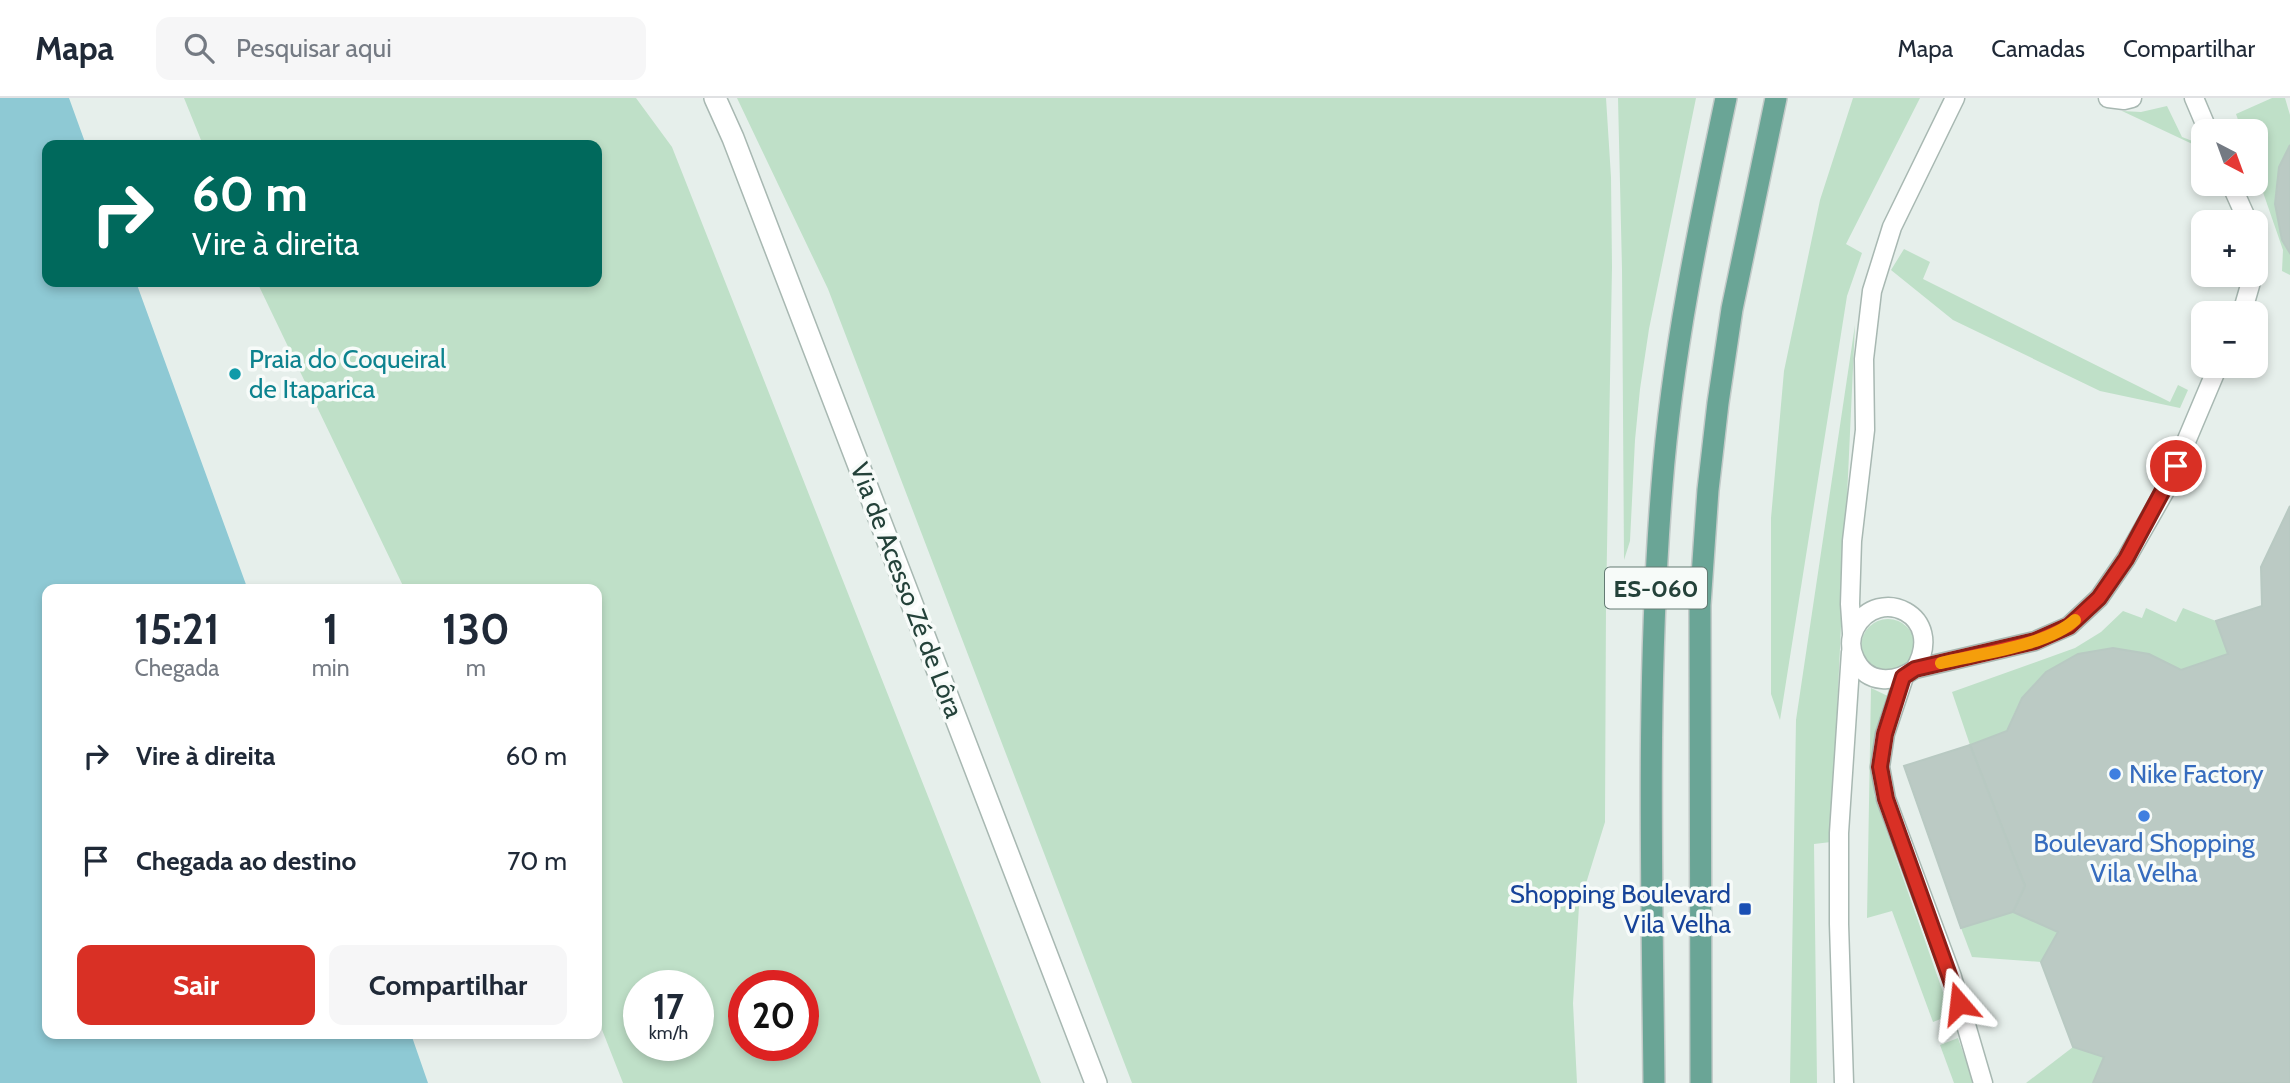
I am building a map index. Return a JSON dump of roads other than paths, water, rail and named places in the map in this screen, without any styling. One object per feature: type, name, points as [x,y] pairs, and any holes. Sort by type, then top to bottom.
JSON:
[{"type":"main road","name":"ES-060","points":[[1654,1083],[1651,691],[1662,482],[1685,311],[1726,98]]},
{"type":"main road","name":"ES-060","points":[[1701,1083],[1701,592],[1708,490],[1732,309],[1776,98]]},
{"type":"main road","points":[[1769,134],[1782,98]]},
{"type":"street","name":"Via de Acesso Zé de Lôra","points":[[715,98],[733,138],[1096,1083]]},
{"type":"lane","points":[[1844,1083],[1839,833],[1852,641],[1852,541],[1865,430],[1864,359],[1872,291],[1892,227],[1955,98]]},
{"type":"lane","points":[[2108,98],[2132,98]]},
{"type":"lane","points":[[2193,98],[2203,119]]},
{"type":"lane","points":[[1983,1083],[1952,977],[1886,799],[1880,767],[1883,745],[1909,673],[1923,656],[1925,642],[1921,627],[1912,616],[1899,608],[1885,607],[1870,611],[1859,621],[1852,641],[1856,661],[1864,672],[1877,679],[1890,680],[1909,673],[2035,641],[2069,626],[2099,598],[2126,559],[2166,489],[2213,378]]},
{"type":"water","points":[[0,98],[69,98],[84,140],[42,140],[42,287],[138,287],[246,584],[42,584],[42,1039],[413,1039],[428,1083],[0,1083]]},
{"type":"place","name":"Praia do Coqueiral de Itaparica","points":[[235,374]]},
{"type":"place","name":"Nike Factory","points":[[2115,774]]},
{"type":"place","name":"Boulevard Shopping Vila Velha","points":[[2144,816]]},
{"type":"place","name":"Shopping Boulevard Vila Velha","points":[[1745,909]]}]
